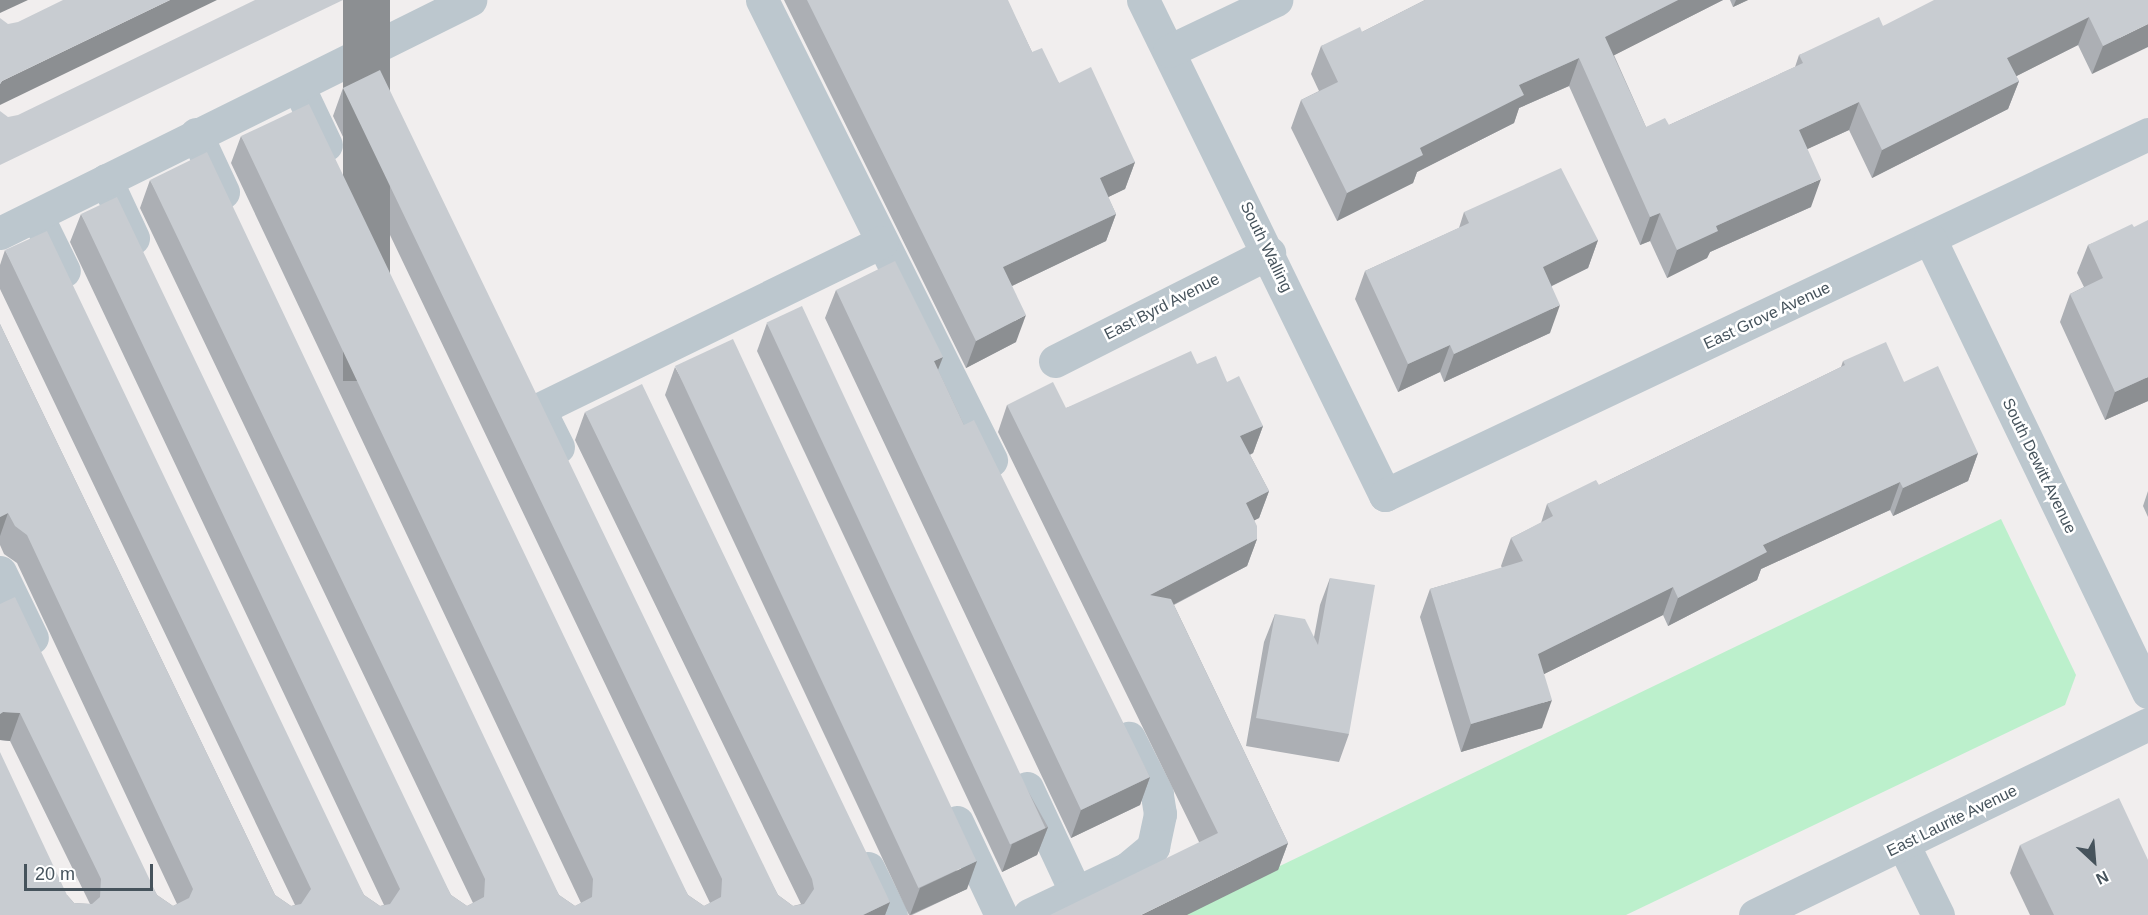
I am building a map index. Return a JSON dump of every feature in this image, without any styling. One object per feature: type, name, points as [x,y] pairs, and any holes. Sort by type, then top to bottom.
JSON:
[{"type":"street","points":[[0,233],[470,0]]},
{"type":"street","points":[[762,0],[1004,486]]},
{"type":"street","name":"South Walling","points":[[1143,0],[1269,253],[1384,495]]},
{"type":"street","points":[[1169,51],[1276,0]]},
{"type":"street","points":[[368,51],[383,83]]},
{"type":"street","points":[[298,86],[339,172]]},
{"type":"street","points":[[196,134],[236,220]]},
{"type":"street","name":"East Grove Avenue","points":[[1384,495],[1930,239],[2148,134]]},
{"type":"street","points":[[106,180],[147,266]]},
{"type":"street","points":[[37,216],[78,302]]},
{"type":"street","name":"South Dewitt Avenue","points":[[1930,239],[2148,692]]},
{"type":"street","points":[[540,409],[882,242]]},
{"type":"street","name":"East Byrd Avenue","points":[[1055,361],[1269,253]]},
{"type":"street","points":[[790,286],[806,319]]},
{"type":"street","points":[[722,320],[738,352]]},
{"type":"street","points":[[630,365],[645,397]]},
{"type":"street","points":[[524,377],[571,474]]},
{"type":"street","points":[[0,574],[47,670]]},
{"type":"street","points":[[1029,915],[1128,868],[1153,847],[1158,831],[1157,794],[1114,709]]},
{"type":"street","name":"East Laurite Avenue","points":[[1755,915],[1904,846],[2148,724]]},
{"type":"street","points":[[1015,763],[1076,893]]},
{"type":"street","points":[[945,796],[1001,915]]},
{"type":"street","points":[[855,840],[891,915]]},
{"type":"street","points":[[1904,846],[1938,915]]},
{"type":"green space","points":[[2001,519],[2076,675],[2065,705],[1626,915],[1178,915]]},
{"type":"building","points":[[63,0],[170,0],[2,81],[0,84],[0,18],[8,24],[18,22]]},
{"type":"building","points":[[255,0],[343,0],[0,165],[0,111],[8,117],[18,115]]},
{"type":"building","points":[[807,0],[1008,0],[1032,52],[1042,48],[1059,83],[1091,67],[1135,162],[1100,178],[1116,214],[1003,267],[1026,315],[976,341]]},
{"type":"building","points":[[1425,0],[1678,0],[1605,37],[1646,127],[1665,118],[1669,125],[1803,63],[1799,55],[1879,17],[1883,26],[1934,0],[2148,0],[2148,24],[2103,46],[2089,17],[2007,58],[2019,81],[1882,150],[1859,102],[1799,130],[1821,179],[1716,226],[1718,231],[1677,250],[1660,213],[1650,217],[1579,58],[1519,85],[1524,95],[1420,148],[1423,155],[1347,193],[1301,100],[1338,82],[1321,46],[1360,27],[1362,32]]},
{"type":"building","points":[[380,70],[778,895],[793,906],[804,904],[814,889],[812,879],[585,412],[642,384],[890,902],[863,915],[0,915],[0,752],[67,895],[74,903],[92,904],[100,897],[101,879],[20,713],[3,712],[0,714],[0,604],[15,597],[157,895],[173,906],[189,898],[193,889],[27,535],[15,526],[8,513],[0,517],[0,324],[275,895],[291,906],[301,904],[311,889],[5,250],[47,231],[364,895],[380,906],[390,904],[400,889],[81,214],[117,197],[451,895],[467,906],[484,897],[485,879],[150,180],[207,152],[559,895],[575,906],[592,897],[593,879],[241,136],[309,104],[688,895],[704,906],[721,897],[722,879],[343,88]]},
{"type":"building","points":[[1561,168],[1598,240],[1543,267],[1560,305],[1454,354],[1450,345],[1408,364],[1365,271],[1469,223],[1464,212]]},
{"type":"building","points":[[2148,220],[2148,377],[2115,392],[2070,294],[2103,278],[2088,245],[2132,224],[2134,227]]},
{"type":"building","points":[[895,261],[943,357],[934,361],[964,425],[974,420],[1150,777],[1081,810],[836,290]]},
{"type":"building","points":[[802,306],[1045,828],[1010,845],[767,322]]},
{"type":"building","points":[[733,339],[976,861],[918,888],[675,366]]},
{"type":"building","points":[[1886,342],[1904,382],[1938,366],[1978,453],[1903,488],[1900,482],[1763,545],[1767,552],[1678,598],[1673,587],[1538,654],[1552,700],[1471,724],[1430,589],[1523,561],[1511,538],[1553,516],[1547,504],[1596,480],[1599,485],[1845,365],[1843,361]]},
{"type":"building","points":[[1191,351],[1197,364],[1216,356],[1227,382],[1239,376],[1263,426],[1240,436],[1269,491],[1246,503],[1257,526],[1257,539],[1150,595],[1171,599],[1288,843],[1141,915],[1050,915],[1218,833],[1007,405],[1053,382],[1066,408]]},
{"type":"building","points":[[1330,578],[1375,585],[1349,734],[1256,718],[1275,614],[1305,619],[1318,645]]},
{"type":"building","points":[[2119,798],[2148,860],[2148,915],[2054,915],[2020,845]]}]
